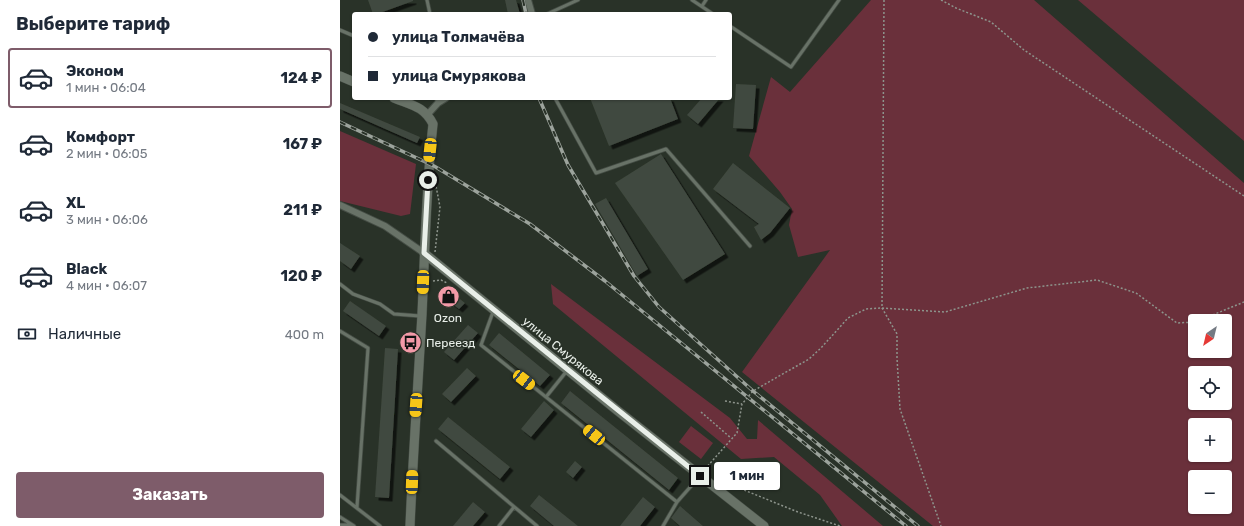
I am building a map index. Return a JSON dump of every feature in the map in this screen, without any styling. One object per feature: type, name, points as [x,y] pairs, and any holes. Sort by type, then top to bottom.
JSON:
[{"type":"street","points":[[528,0],[531,12]]},
{"type":"street","points":[[340,76],[352,81]]},
{"type":"street","points":[[399,100],[419,108],[428,114],[433,124],[428,167],[422,316],[413,452],[410,526]]},
{"type":"street","points":[[428,114],[437,100]]},
{"type":"street","name":"улица Смурякова","points":[[340,205],[385,226],[424,253],[763,526]]},
{"type":"lane","points":[[427,0],[430,12]]},
{"type":"lane","points":[[551,12],[578,0]]},
{"type":"lane","points":[[692,0],[710,12]]},
{"type":"lane","points":[[702,6],[706,0]]},
{"type":"lane","points":[[732,27],[791,68],[839,0]]},
{"type":"lane","points":[[340,30],[352,35]]},
{"type":"lane","points":[[556,100],[596,173],[666,150],[750,246]]},
{"type":"lane","points":[[340,284],[353,294],[380,304],[394,314],[422,316]]},
{"type":"lane","points":[[494,310],[481,345],[677,502]]},
{"type":"lane","points":[[340,331],[368,348],[358,507]]},
{"type":"lane","points":[[546,397],[568,370]]},
{"type":"lane","points":[[436,441],[537,526]]},
{"type":"lane","points":[[664,526],[677,502],[700,476]]},
{"type":"lane","points":[[340,495],[358,507],[380,526]]},
{"type":"lane","points":[[499,526],[514,507]]},
{"type":"lane","points":[[340,517],[353,525]]},
{"type":"lane","points":[[340,525],[353,525]]},
{"type":"path","points":[[884,0],[882,308],[897,334],[900,409],[942,526]]},
{"type":"path","points":[[941,0],[956,8],[991,22],[1024,50],[1244,196]]},
{"type":"path","points":[[435,256],[440,207],[436,184]]},
{"type":"path","points":[[700,476],[737,433],[742,404],[753,391],[809,359],[848,318],[866,309],[882,308],[945,312],[1027,288],[1097,280],[1136,293],[1177,323],[1188,322]]},
{"type":"path","points":[[1215,314],[1244,302]]},
{"type":"path","points":[[725,401],[742,404]]},
{"type":"path","points":[[701,412],[731,439]]},
{"type":"path","points":[[712,485],[734,486],[798,512],[840,526]]},
{"type":"shaded area","points":[[871,0],[1034,0],[1244,183],[1244,526],[933,526],[742,372],[830,250],[798,257],[789,225],[792,209],[780,192],[749,156],[771,77],[790,92]]},
{"type":"shaded area","points":[[1078,0],[1244,0],[1244,141]]},
{"type":"shaded area","points":[[340,131],[416,164],[410,214],[401,216],[340,201]]},
{"type":"shaded area","points":[[551,284],[730,418],[747,439],[757,439],[758,420],[883,526],[842,526],[820,495],[774,457],[741,459],[553,304]]},
{"type":"shaded area","points":[[691,426],[713,443],[701,459],[679,442]]},
{"type":"building","points":[[368,0],[413,0],[383,12],[372,12]]},
{"type":"building","points":[[505,0],[516,0],[519,12],[508,12]]},
{"type":"building","points":[[736,84],[756,85],[753,129],[733,128]]},
{"type":"building","points":[[591,100],[671,100],[678,119],[609,146]]},
{"type":"building","points":[[700,100],[718,100],[698,124],[687,115]]},
{"type":"building","points":[[340,103],[420,137],[417,143],[340,109]]},
{"type":"building","points":[[661,154],[725,254],[683,280],[615,183]]},
{"type":"building","points":[[733,163],[790,208],[770,233],[761,240],[754,227],[759,224],[713,189]]},
{"type":"building","points":[[606,198],[648,269],[637,276],[595,204]]},
{"type":"building","points":[[340,243],[360,256],[351,269],[340,261]]},
{"type":"building","points":[[447,289],[465,303],[459,309],[442,296]]},
{"type":"building","points":[[350,301],[386,326],[379,336],[343,311]]},
{"type":"building","points":[[468,325],[478,333],[454,360],[444,352]]},
{"type":"building","points":[[499,333],[550,375],[540,386],[489,345]]},
{"type":"building","points":[[385,348],[398,349],[389,498],[375,497]]},
{"type":"building","points":[[467,368],[476,376],[451,402],[442,394]]},
{"type":"building","points":[[570,391],[678,478],[669,490],[561,403]]},
{"type":"building","points":[[544,401],[554,410],[531,437],[521,429]]},
{"type":"building","points":[[448,417],[510,467],[500,479],[438,429]]},
{"type":"building","points":[[575,461],[582,467],[573,478],[566,472]]},
{"type":"building","points":[[539,495],[578,526],[554,526],[530,506]]},
{"type":"building","points":[[643,497],[655,507],[640,526],[620,526]]},
{"type":"building","points":[[473,502],[485,512],[473,526],[453,526]]},
{"type":"building","points":[[680,506],[703,526],[680,526],[671,518]]},
{"type":"railway","points":[[523,0],[526,12]]},
{"type":"railway","points":[[540,100],[568,165],[634,276],[659,307],[753,391],[918,526]]},
{"type":"railway","points":[[340,122],[434,166],[530,224],[605,281],[906,526]]},
{"type":"place","name":"Ozon","points":[[448,297]]},
{"type":"place","name":"Переезд","points":[[411,343]]},
{"type":"route","points":[[428,180],[424,253],[700,476]]}]
